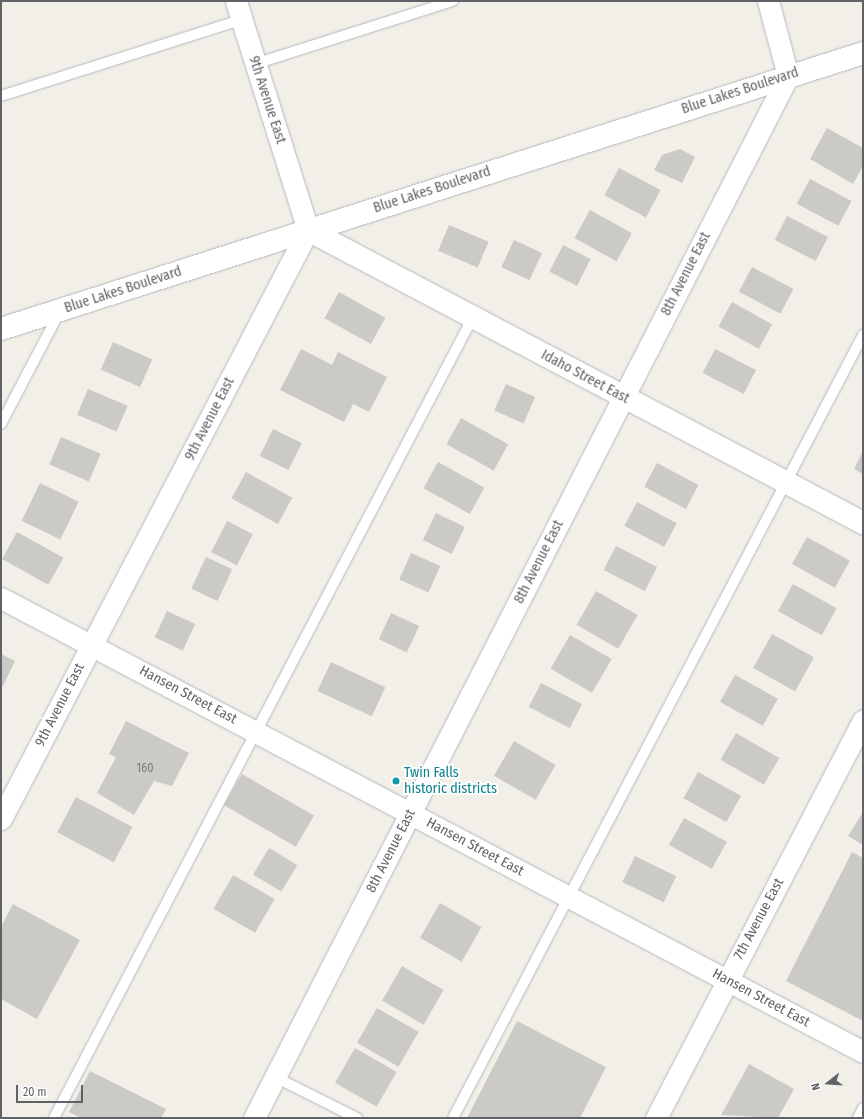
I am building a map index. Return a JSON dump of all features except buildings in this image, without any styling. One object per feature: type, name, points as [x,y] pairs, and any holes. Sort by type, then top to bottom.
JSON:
[{"type":"main road","name":"Blue Lakes Boulevard","points":[[1,329],[863,53]]},
{"type":"main road","name":"Idaho Street East","points":[[308,230],[623,398],[863,523]]},
{"type":"street","points":[[768,1],[788,76]]},
{"type":"street","name":"9th Avenue East","points":[[1,819],[308,230],[239,10]]},
{"type":"street","name":"8th Avenue East","points":[[254,1118],[788,76]]},
{"type":"street","name":"Hansen Street East","points":[[1,598],[92,644],[863,1052]]},
{"type":"street","name":"7th Avenue East","points":[[656,1118],[863,721]]},
{"type":"lane","points":[[255,64],[453,1]]},
{"type":"lane","points":[[2,93],[239,10]]},
{"type":"lane","points":[[1,424],[60,310]]},
{"type":"lane","points":[[54,1118],[473,317]]},
{"type":"lane","points":[[454,1118],[863,335]]},
{"type":"lane","points":[[275,1077],[357,1118]]},
{"type":"lane","points":[[858,1118],[863,1108]]},
{"type":"place","name":"Twin Falls historic districts","points":[[396,781]]}]
